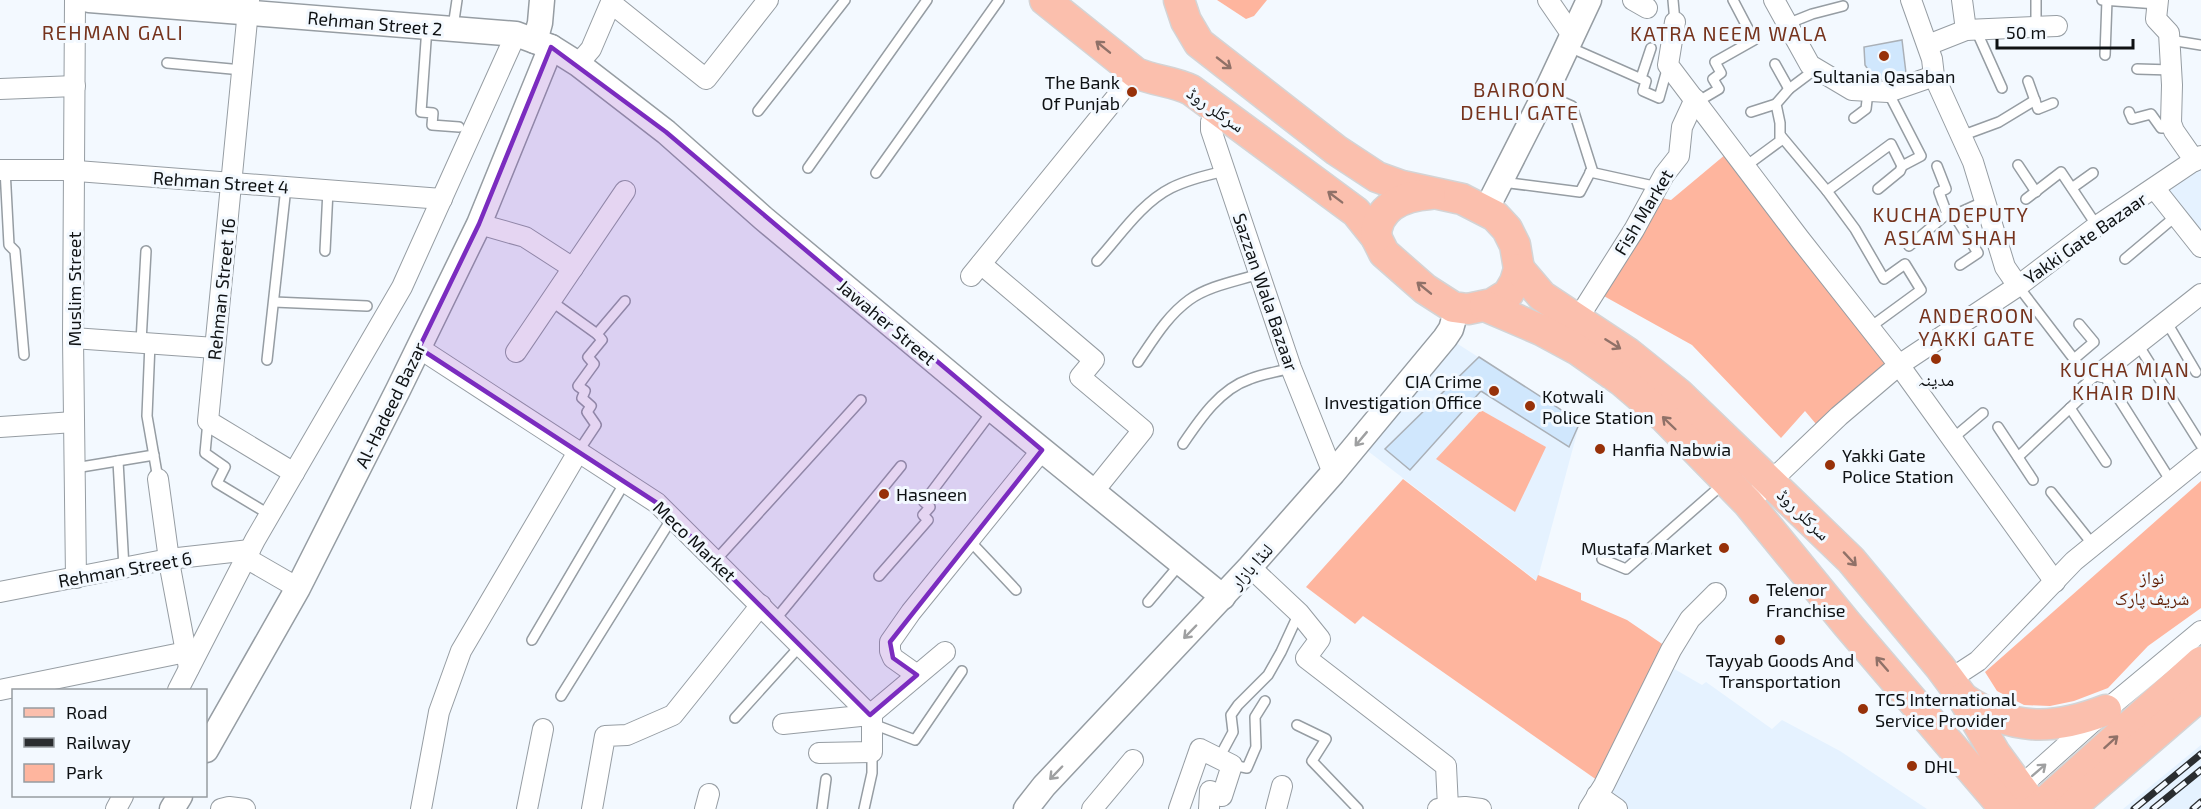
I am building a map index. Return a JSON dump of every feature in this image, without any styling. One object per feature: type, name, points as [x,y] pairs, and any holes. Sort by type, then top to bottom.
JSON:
[{"type":"main road","name":"سرکلر روڈ","points":[[1045,0],[1136,73],[1144,77],[1166,80],[1191,90],[1356,212],[1376,237],[1380,247],[1400,268],[1439,299],[1471,307],[1560,340],[1607,370],[1664,417],[1748,503],[1847,624],[2016,805]]},
{"type":"main road","name":"سرکلر روڈ","points":[[1179,0],[1186,21],[1199,43],[1336,150],[1377,177],[1402,186],[1462,199],[1486,210],[1501,222],[1511,236],[1518,253],[1519,269],[1542,296],[1628,353],[1679,394],[1851,560],[1956,689],[1982,733],[2016,805]]},
{"type":"main road","points":[[1166,80],[1184,63],[1199,43]]},
{"type":"main road","name":"سرکلر روڈ","points":[[1376,237],[1383,215],[1394,204],[1412,196],[1433,193]]},
{"type":"main road","points":[[1471,307],[1497,302],[1508,294],[1519,269]]},
{"type":"main road","points":[[2016,805],[2201,662]]},
{"type":"main road","points":[[1956,689],[1994,716],[2030,725],[2066,723],[2106,710]]},
{"type":"main road","points":[[2069,809],[2201,695]]},
{"type":"street","name":"Muslim Street","points":[[75,0],[73,338],[76,578]]},
{"type":"street","name":"Rehman Street 2","points":[[89,0],[248,6],[453,29],[534,41]]},
{"type":"street","name":"Al-Hadeed Bazar","points":[[207,748],[298,588],[479,224],[540,23],[542,0]]},
{"type":"street","points":[[578,64],[591,48],[612,1],[706,79],[768,0]]},
{"type":"street","points":[[1548,0],[1570,41]]},
{"type":"street","points":[[1486,210],[1502,182],[1589,0]]},
{"type":"street","points":[[1774,0],[1810,65],[1852,90],[1878,92],[1934,76]]},
{"type":"street","points":[[1911,0],[1928,45],[1934,76],[1973,162],[2005,267],[2018,286]]},
{"type":"street","points":[[1962,0],[1971,30]]},
{"type":"street","points":[[2158,2],[2156,19],[2169,33],[2170,40],[2171,123],[2198,158]]},
{"type":"street","name":"Rehman Street 16","points":[[208,421],[248,6]]},
{"type":"street","points":[[1675,22],[1668,65],[1899,365],[2055,582]]},
{"type":"street","points":[[1928,45],[1971,30],[2057,26]]},
{"type":"street","points":[[178,689],[188,660],[402,287],[442,199],[534,41]]},
{"type":"street","name":"Jawaher Street","points":[[534,41],[578,64],[666,132],[763,218],[993,410],[1223,597]]},
{"type":"street","points":[[1093,492],[1143,430],[1080,377],[1094,360],[976,270],[1136,73]]},
{"type":"street","points":[[0,89],[75,86]]},
{"type":"street","name":"Fish Market","points":[[1577,320],[1679,156],[1682,127],[1696,101]]},
{"type":"street","name":"Sazzan Wala Bazaar","points":[[1218,110],[1211,122],[1211,130],[1291,369],[1333,473]]},
{"type":"street","name":"Yakki Gate Bazaar","points":[[1748,503],[1839,416],[1899,365],[2018,286],[2097,226],[2198,158]]},
{"type":"street","name":"Rehman Street 4","points":[[2,169],[74,171],[442,199]]},
{"type":"street","points":[[2155,189],[2201,247]]},
{"type":"street","points":[[516,352],[625,191]]},
{"type":"street","points":[[479,224],[525,237],[573,268]]},
{"type":"street","points":[[2096,376],[2201,294]]},
{"type":"street","name":"لنڈا بازار","points":[[1026,809],[1044,786],[1250,567],[1333,473],[1471,307]]},
{"type":"street","points":[[73,338],[215,348]]},
{"type":"street","name":"Meco Market","points":[[419,348],[657,503],[801,645],[871,720]]},
{"type":"street","points":[[208,421],[294,473]]},
{"type":"street","points":[[0,428],[74,422]]},
{"type":"street","points":[[917,675],[893,658],[890,642],[911,612],[1042,450]]},
{"type":"street","points":[[422,809],[439,712],[462,651],[578,452]]},
{"type":"street","points":[[1956,689],[1978,661],[2074,561],[2201,458]]},
{"type":"street","points":[[158,479],[169,559],[188,660]]},
{"type":"street","points":[[248,554],[298,588]]},
{"type":"street","name":"Rehman Street 6","points":[[0,592],[169,559],[248,554]]},
{"type":"street","points":[[1250,567],[1299,613],[1320,639],[1306,658],[1446,766],[1442,808],[1481,809]]},
{"type":"street","points":[[1617,809],[1593,802],[1671,650],[1690,619],[1716,593]]},
{"type":"street","points":[[592,809],[605,736],[627,735],[673,715],[761,605]]},
{"type":"street","points":[[2016,805],[2106,710],[2201,631]]},
{"type":"street","points":[[783,724],[871,720],[917,675],[945,652]]},
{"type":"street","points":[[10,689],[60,684],[188,660]]},
{"type":"street","points":[[2090,809],[2201,715]]},
{"type":"street","points":[[819,753],[872,752],[871,720]]},
{"type":"street","points":[[527,809],[543,729]]},
{"type":"street","points":[[1179,809],[1200,749],[1226,762],[1222,796],[1210,791],[1209,809]]},
{"type":"street","points":[[1092,809],[1133,760]]},
{"type":"street","points":[[1276,809],[1282,786]]},
{"type":"street","points":[[221,809],[229,807],[245,809]]},
{"type":"lane","points":[[453,29],[457,0]]},
{"type":"lane","points":[[758,111],[845,0]]},
{"type":"lane","points":[[808,168],[927,0]]},
{"type":"lane","points":[[876,173],[999,0]]},
{"type":"lane","points":[[1672,0],[1675,22]]},
{"type":"lane","points":[[1696,101],[1719,89],[1713,79],[1721,73],[1715,62],[1754,40],[1733,0]]},
{"type":"lane","points":[[2036,0],[2036,27]]},
{"type":"lane","points":[[2102,0],[2158,2]]},
{"type":"lane","points":[[2104,55],[2107,0]]},
{"type":"lane","points":[[1787,24],[1812,14],[1843,6]]},
{"type":"lane","points":[[427,27],[421,112],[433,113],[432,125],[459,127]]},
{"type":"lane","points":[[1971,30],[2002,88]]},
{"type":"lane","points":[[2170,40],[2201,45]]},
{"type":"lane","points":[[1570,41],[1646,81],[1643,91],[1659,98],[1668,65]]},
{"type":"lane","points":[[1641,78],[1651,48]]},
{"type":"lane","points":[[167,63],[242,70]]},
{"type":"lane","points":[[1775,64],[1789,88]]},
{"type":"lane","points":[[1751,112],[1776,104],[1789,88],[1817,68]]},
{"type":"lane","points":[[2137,69],[2172,70]]},
{"type":"lane","points":[[2028,81],[2038,109],[2053,104]]},
{"type":"lane","points":[[1854,118],[1866,109],[1878,92],[1921,156],[1902,166],[1900,171],[1878,189]]},
{"type":"lane","points":[[1502,182],[1580,192],[1592,169],[1572,106],[1545,94]]},
{"type":"lane","points":[[1961,136],[1999,122],[2035,100]]},
{"type":"lane","points":[[1746,166],[1780,141],[1776,104]]},
{"type":"lane","points":[[2128,112],[2132,119],[2151,114],[2161,128],[2173,128]]},
{"type":"lane","points":[[1781,136],[1855,229],[1884,279],[1905,264],[1921,290],[1869,328]]},
{"type":"lane","points":[[1827,191],[1891,144],[1902,166]]},
{"type":"lane","points":[[2018,165],[2036,192]]},
{"type":"lane","points":[[1937,166],[1946,189],[1939,192],[1978,253],[1960,265]]},
{"type":"lane","points":[[2,169],[5,246],[15,251],[24,355]]},
{"type":"lane","points":[[1097,261],[1142,210],[1169,189],[1203,176],[1225,171]]},
{"type":"lane","points":[[1590,172],[1658,187]]},
{"type":"lane","points":[[2026,199],[2061,172],[2097,226]]},
{"type":"lane","points":[[2072,188],[2092,173]]},
{"type":"lane","points":[[267,360],[286,187]]},
{"type":"lane","points":[[325,251],[328,190]]},
{"type":"lane","points":[[1909,246],[1951,214],[1985,201]]},
{"type":"lane","points":[[2125,259],[2176,216]]},
{"type":"lane","points":[[146,251],[147,416],[158,479]]},
{"type":"lane","points":[[1138,362],[1169,319],[1190,299],[1259,274]]},
{"type":"lane","points":[[2018,286],[2064,349],[2096,376],[2172,483]]},
{"type":"lane","points":[[551,301],[602,340],[588,357],[594,364],[578,386],[585,391],[582,398],[591,406],[587,412],[596,426],[578,452]]},
{"type":"lane","points":[[597,334],[626,301]]},
{"type":"lane","points":[[274,302],[368,306]]},
{"type":"lane","points":[[2166,321],[2196,372]]},
{"type":"lane","points":[[2074,358],[2094,342],[2079,324]]},
{"type":"lane","points":[[2137,343],[2201,445]]},
{"type":"lane","points":[[1183,444],[1203,416],[1229,389],[1249,379],[1291,369]]},
{"type":"lane","points":[[2018,457],[2085,394],[2081,388],[2096,376]]},
{"type":"lane","points":[[715,561],[861,400]]},
{"type":"lane","points":[[2070,408],[2106,462]]},
{"type":"lane","points":[[879,576],[928,520],[923,515],[930,507],[924,502],[993,410]]},
{"type":"lane","points":[[1952,439],[1983,413]]},
{"type":"lane","points":[[208,421],[205,453],[225,467],[217,483],[270,515]]},
{"type":"lane","points":[[1998,427],[2033,480]]},
{"type":"lane","points":[[75,468],[154,455]]},
{"type":"lane","points":[[118,461],[124,568]]},
{"type":"lane","points":[[776,620],[902,466]]},
{"type":"lane","points":[[1602,559],[1626,569],[1727,480]]},
{"type":"lane","points":[[532,640],[626,482]]},
{"type":"lane","points":[[2051,492],[2094,546]]},
{"type":"lane","points":[[561,696],[672,518]]},
{"type":"lane","points":[[969,540],[1016,590]]},
{"type":"lane","points":[[1148,602],[1181,563]]},
{"type":"lane","points":[[1265,701],[1255,717],[1256,747],[1247,768],[1226,762],[1233,732],[1231,715],[1268,675],[1299,613]]},
{"type":"lane","points":[[735,718],[801,645]]},
{"type":"lane","points":[[871,720],[915,741],[962,671]]},
{"type":"lane","points":[[1297,725],[1326,739],[1312,761],[1358,809]]},
{"type":"lane","points":[[864,809],[872,773],[872,752]]},
{"type":"lane","points":[[822,809],[826,779]]},
{"type":"highlighted area","points":[[551,47],[666,132],[1042,450],[890,642],[893,658],[917,675],[870,715],[657,503],[419,348],[479,224]]},
{"type":"shaded area","points":[[2201,156],[2201,239],[2159,186]]},
{"type":"shaded area","name":"Kotwali Police Station","points":[[1450,339],[1580,422],[1537,581],[1360,445]]},
{"type":"shaded area","points":[[1664,663],[1702,685],[1706,682],[1772,729],[1782,720],[1840,751],[1927,809],[1618,809],[1597,795]]},
{"type":"shaded area","points":[[2201,745],[2201,809],[2123,809]]},
{"type":"green space","points":[[1217,0],[1267,0],[1254,16],[1246,19]]},
{"type":"green space","points":[[1732,149],[1890,359],[1816,424],[1805,411],[1781,438],[1692,345],[1602,295],[1657,197],[1671,200]]},
{"type":"green space","points":[[1481,410],[1546,447],[1515,512],[1436,459]]},
{"type":"green space","points":[[1403,479],[1536,581],[1538,575],[1581,593],[1581,600],[1627,620],[1671,650],[1604,785],[1363,616],[1355,624],[1306,587]]},
{"type":"green space","name":"نواز شریف پارک","points":[[2201,481],[2201,608],[2148,646],[2108,688],[2074,701],[2050,706],[2024,705],[1997,691],[1985,672]]},
{"type":"building","name":"Sultania Qasaban","points":[[1902,40],[1906,73],[1886,80],[1874,79],[1865,65],[1864,47]]},
{"type":"building","name":"Kotwali Police Station","points":[[1479,357],[1580,422],[1569,447],[1481,391],[1410,470],[1385,449]]},
{"type":"railway","points":[[2134,809],[2201,754]]},
{"type":"railway","points":[[2153,809],[2201,770]]},
{"type":"railway","points":[[2193,809],[2201,802]]},
{"type":"place","name":"Sultania Qasaban","points":[[1884,56]]},
{"type":"place","name":"The Bank Of Punjab","points":[[1132,92]]},
{"type":"place","name":"مدینہ","points":[[1936,359]]},
{"type":"place","name":"CIA Crime Investigation Office","points":[[1494,391]]},
{"type":"place","name":"Kotwali Police Station","points":[[1530,406]]},
{"type":"place","name":"Hanfia Nabwia","points":[[1600,449]]},
{"type":"place","name":"Yakki Gate Police Station","points":[[1830,465]]},
{"type":"place","name":"Hasneen","points":[[884,494]]},
{"type":"place","name":"Mustafa Market","points":[[1724,548]]},
{"type":"place","name":"Telenor Franchise","points":[[1754,599]]},
{"type":"place","name":"Tayyab Goods And Transportation","points":[[1780,640]]},
{"type":"place","name":"TCS International Service Provider","points":[[1863,709]]},
{"type":"place","name":"DHL","points":[[1912,766]]},
{"type":"district","name":"REHMAN GALI","points":[[113,32]]},
{"type":"district","name":"KATRA NEEM WALA","points":[[1729,33]]},
{"type":"district","name":"BAIROON DEHLI GATE","points":[[1520,100]]},
{"type":"district","name":"KUCHA DEPUTY ASLAM SHAH","points":[[1951,226]]},
{"type":"district","name":"ANDEROON YAKKI GATE","points":[[1977,326]]},
{"type":"district","name":"KUCHA MIAN KHAIR DIN","points":[[2125,380]]}]
